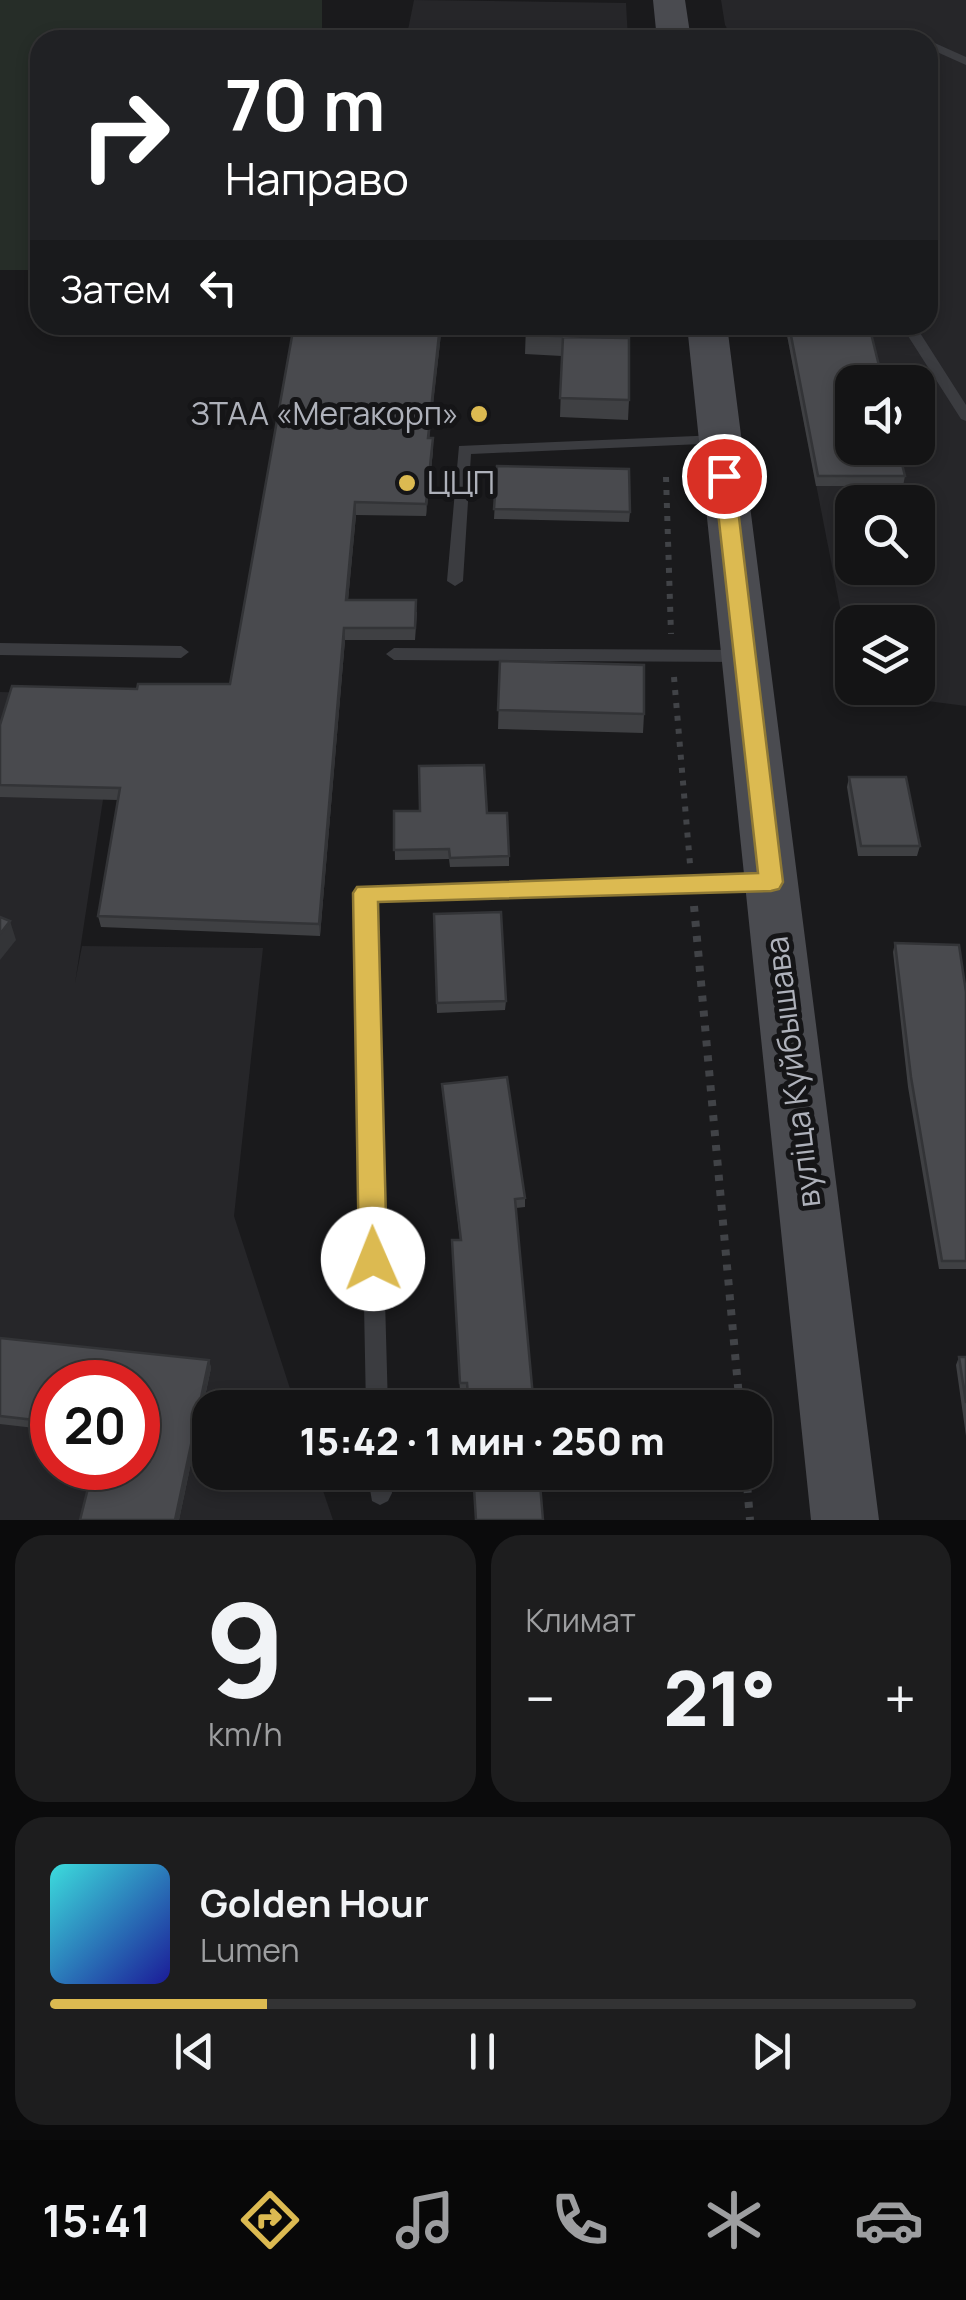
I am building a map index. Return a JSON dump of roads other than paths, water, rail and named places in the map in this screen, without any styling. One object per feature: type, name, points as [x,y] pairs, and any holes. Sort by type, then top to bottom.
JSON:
[{"type":"main road","points":[[668,0],[672,30]]},
{"type":"main road","name":"вуліца Куйбышава","points":[[708,335],[845,1520]]},
{"type":"lane","points":[[938,48],[966,61]]},
{"type":"lane","points":[[914,335],[966,416]]},
{"type":"lane","points":[[455,582],[464,449],[720,440]]},
{"type":"lane","points":[[0,648],[181,652]]},
{"type":"lane","points":[[394,654],[747,656]]},
{"type":"lane","points":[[378,1390],[365,893],[771,882]]},
{"type":"place","name":"ЗТАА «Мегакорп»","points":[[479,414]]},
{"type":"place","name":"ЦЦП","points":[[407,483]]}]
